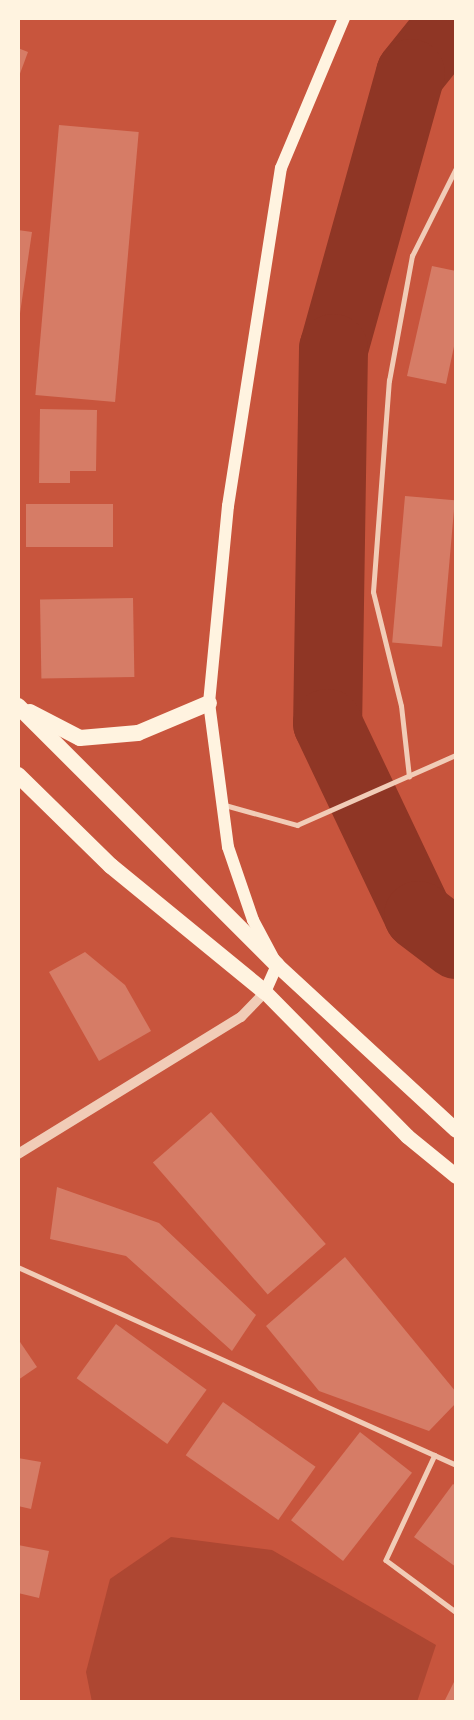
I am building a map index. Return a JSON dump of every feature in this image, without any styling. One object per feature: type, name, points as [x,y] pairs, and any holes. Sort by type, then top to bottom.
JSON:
[{"type":"highway","points":[[18,706],[80,738],[138,733],[209,704]]},
{"type":"highway","points":[[18,706],[277,965]]},
{"type":"highway","points":[[18,776],[111,866],[265,992]]},
{"type":"main road","points":[[345,18],[281,168],[228,506],[209,704],[222,804],[242,889],[277,965],[456,1130]]},
{"type":"main road","points":[[277,965],[265,992],[407,1136],[456,1176]]},
{"type":"street","points":[[18,1154],[241,1017],[265,992]]},
{"type":"lane","points":[[409,777],[401,706],[373,592],[388,393],[412,256],[456,168]]},
{"type":"lane","points":[[222,804],[297,825],[409,777],[456,754]]},
{"type":"lane","points":[[18,1267],[456,1465]]},
{"type":"lane","points":[[435,1455],[386,1560],[456,1612]]},
{"type":"shaded area","points":[[171,1537],[272,1550],[436,1645],[417,1702],[92,1702],[86,1672],[110,1579]]},
{"type":"building","points":[[18,48],[28,52],[18,79]]},
{"type":"building","points":[[59,125],[139,132],[115,402],[35,395]]},
{"type":"building","points":[[18,230],[32,232],[19,320],[18,320]]},
{"type":"building","points":[[432,266],[456,271],[456,337],[446,384],[407,376]]},
{"type":"building","points":[[40,409],[97,410],[96,471],[70,471],[70,483],[39,483]]},
{"type":"building","points":[[405,496],[455,500],[442,647],[392,642]]},
{"type":"building","points":[[26,504],[113,504],[113,547],[26,547]]},
{"type":"building","points":[[133,598],[134,677],[41,679],[40,600]]},
{"type":"building","points":[[85,952],[125,985],[151,1031],[99,1061],[49,972]]},
{"type":"building","points":[[211,1112],[326,1244],[268,1295],[153,1163]]},
{"type":"building","points":[[57,1187],[159,1223],[256,1315],[232,1351],[126,1256],[50,1239]]},
{"type":"building","points":[[345,1257],[456,1392],[456,1403],[429,1431],[319,1391],[266,1326]]},
{"type":"building","points":[[116,1324],[207,1390],[167,1444],[77,1378]]},
{"type":"building","points":[[18,1339],[37,1367],[18,1380]]},
{"type":"building","points":[[223,1402],[316,1467],[278,1520],[186,1455]]},
{"type":"building","points":[[360,1432],[412,1473],[343,1561],[291,1520]]},
{"type":"building","points":[[18,1458],[41,1462],[31,1509],[18,1506]]},
{"type":"building","points":[[453,1484],[456,1486],[456,1567],[414,1537]]},
{"type":"building","points":[[18,1545],[49,1551],[39,1598],[18,1593]]},
{"type":"building","points":[[456,1678],[456,1702],[444,1702]]},
{"type":"waterway","points":[[454,18],[410,73],[333,348],[327,723],[418,915],[456,944]]}]
